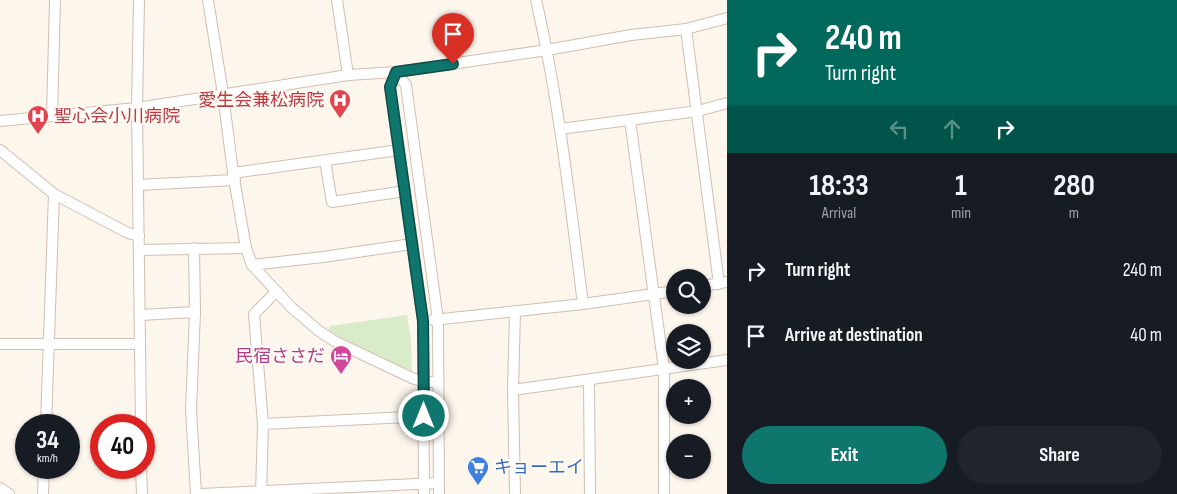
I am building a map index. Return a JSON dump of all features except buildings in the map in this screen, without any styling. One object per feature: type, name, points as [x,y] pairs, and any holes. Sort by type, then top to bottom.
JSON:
[{"type":"street","points":[[52,116],[54,0]]},
{"type":"street","points":[[139,0],[137,108],[141,414]]},
{"type":"street","points":[[208,0],[234,177],[246,248],[252,266],[276,292],[312,325],[336,342],[384,366],[424,382],[438,382]]},
{"type":"street","points":[[337,0],[348,75]]},
{"type":"street","points":[[536,0],[547,50],[560,129],[583,304]]},
{"type":"street","points":[[0,121],[137,108],[348,75],[396,72],[547,50],[631,35],[686,29],[727,18]]},
{"type":"street","points":[[686,29],[723,283]]},
{"type":"street","points":[[396,72],[390,87],[423,321],[424,489]]},
{"type":"street","points":[[396,72],[406,85],[438,320],[438,494]]},
{"type":"street","points":[[560,129],[698,111],[727,103]]},
{"type":"street","points":[[630,120],[664,369],[664,494]]},
{"type":"street","points":[[0,150],[54,194],[128,233],[139,236]]},
{"type":"street","points":[[138,185],[234,177],[399,150]]},
{"type":"street","points":[[325,161],[332,202],[404,191]]},
{"type":"street","points":[[46,414],[54,194]]},
{"type":"street","points":[[252,266],[412,244]]},
{"type":"street","points":[[194,248],[195,312],[191,410],[196,494]]},
{"type":"street","points":[[139,250],[246,248]]},
{"type":"street","points":[[261,492],[263,424],[254,314],[276,292]]},
{"type":"street","points":[[423,321],[583,304],[666,292]]},
{"type":"street","points":[[515,311],[513,390],[515,494]]},
{"type":"street","points":[[140,315],[195,312]]},
{"type":"street","points":[[0,344],[140,344]]},
{"type":"street","points":[[513,390],[727,360]]},
{"type":"street","points":[[589,380],[590,494]]},
{"type":"street","points":[[263,424],[439,416]]},
{"type":"street","points":[[43,494],[44,479]]},
{"type":"street","points":[[141,479],[142,494]]},
{"type":"street","points":[[200,494],[424,489],[438,482]]},
{"type":"street","points":[[0,488],[9,494]]},
{"type":"green space","points":[[407,315],[411,340],[412,371],[377,356],[328,331],[330,326]]},
{"type":"place","name":"愛生会兼松病院","points":[[340,119]]},
{"type":"place","name":"聖心会小川病院","points":[[38,135]]},
{"type":"place","name":"民宿ささだ","points":[[341,375]]},
{"type":"place","name":"キョーエイ","points":[[478,486]]},
{"type":"route","points":[[424,416],[423,321],[390,87],[396,72],[453,64]]}]
